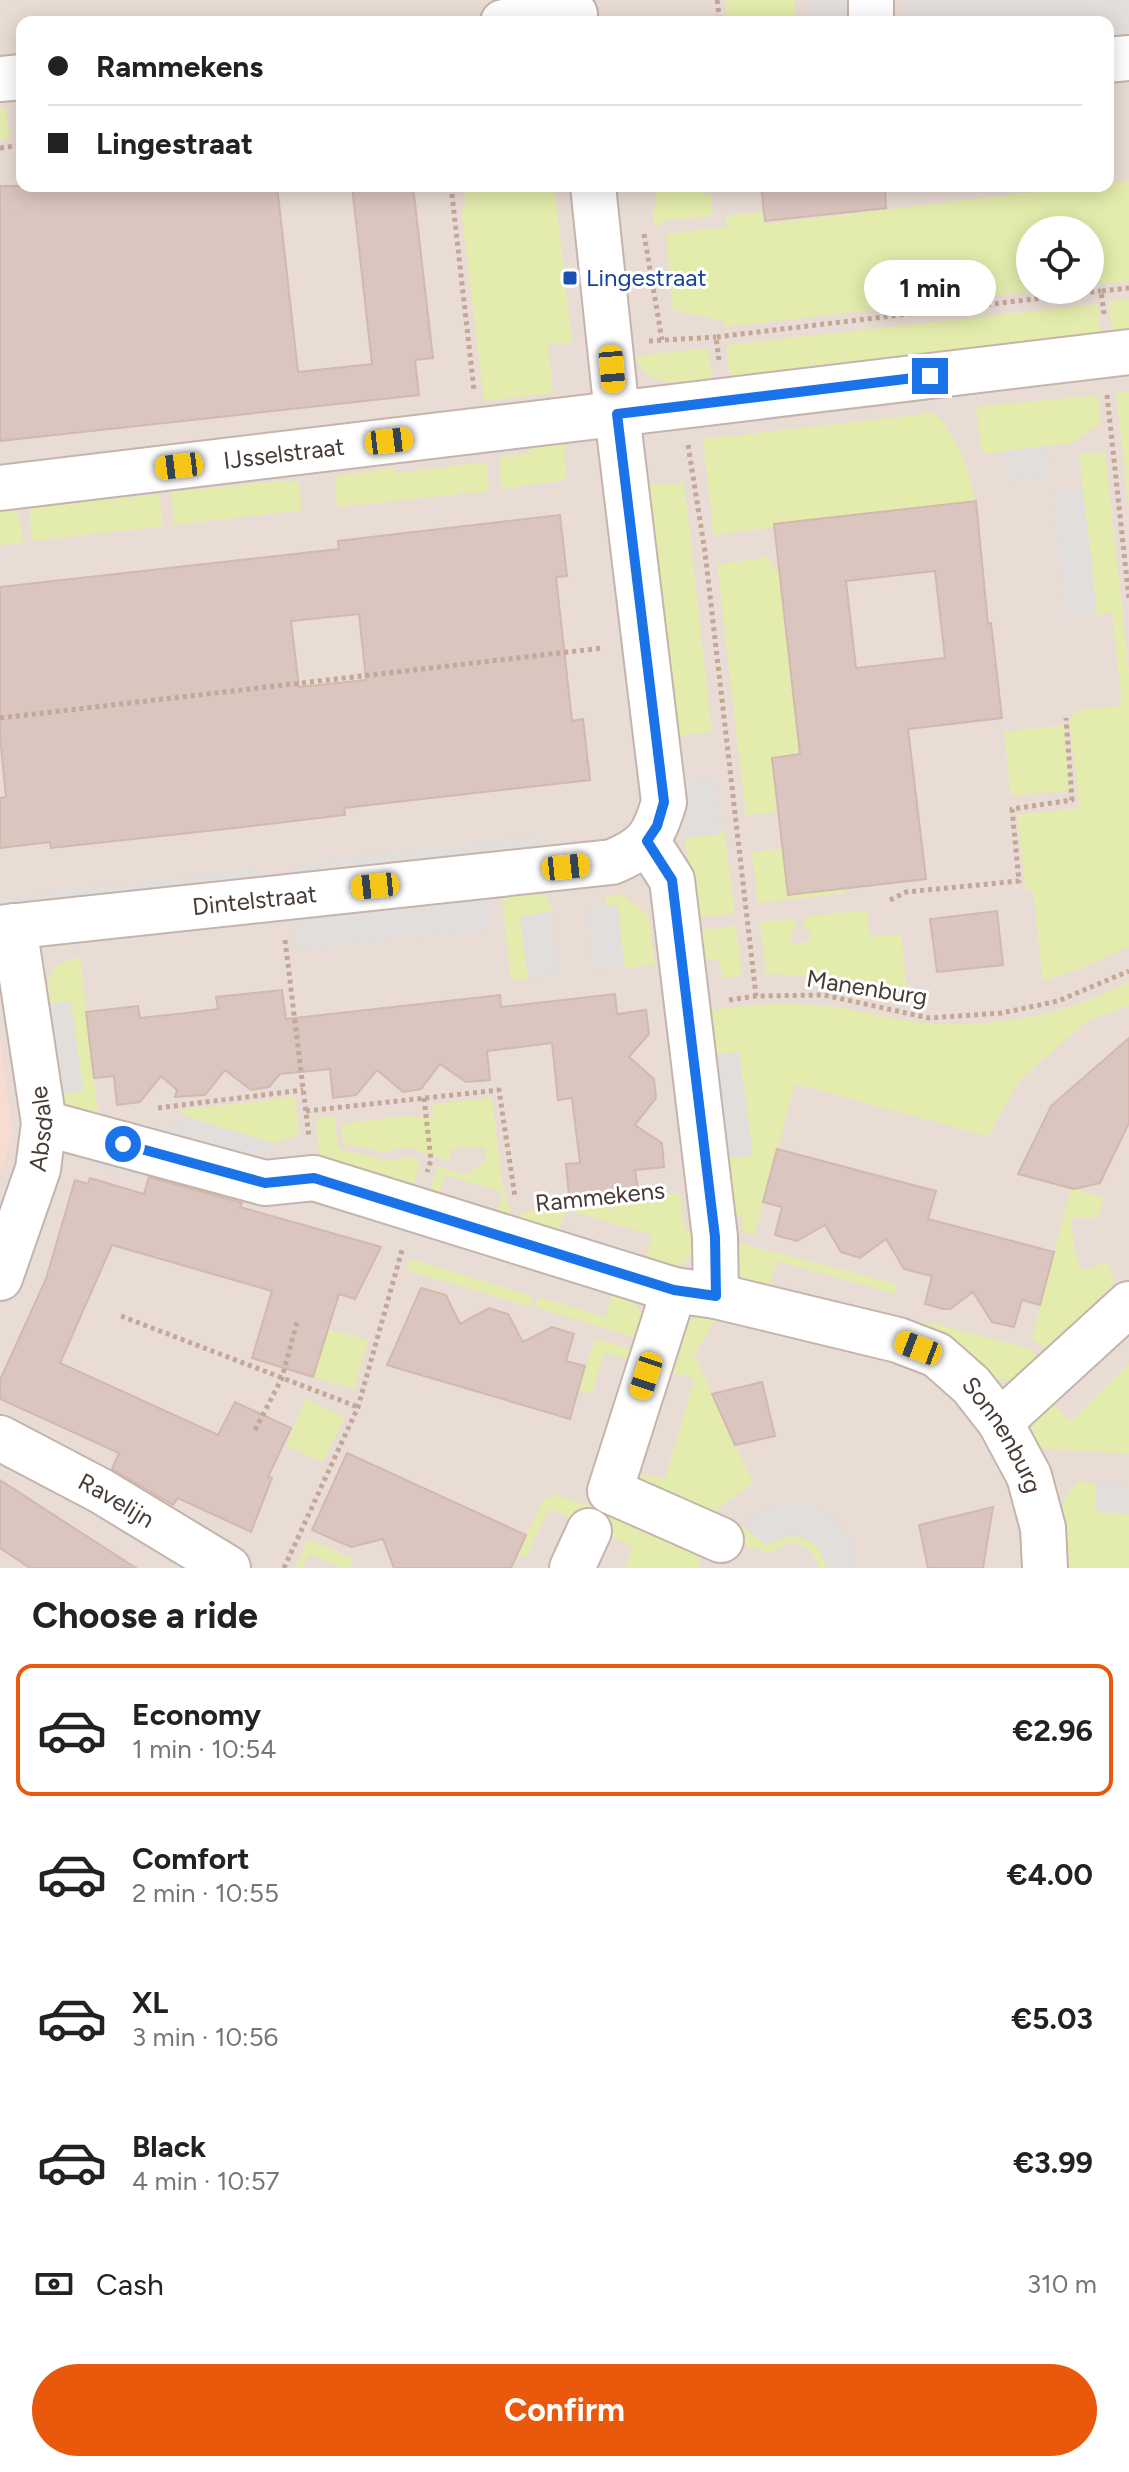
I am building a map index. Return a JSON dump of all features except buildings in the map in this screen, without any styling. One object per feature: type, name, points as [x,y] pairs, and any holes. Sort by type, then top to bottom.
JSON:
[{"type":"street","points":[[546,16],[575,12]]},
{"type":"street","points":[[594,192],[643,644],[664,802],[657,826],[647,841],[672,880],[715,1237],[695,1293],[610,1491],[721,1540]]},
{"type":"street","points":[[617,414],[1116,353]]},
{"type":"street","name":"IJsselstraat","points":[[0,488],[617,414]]},
{"type":"street","name":"Dintelstraat","points":[[7,927],[612,862],[633,854],[647,841]]},
{"type":"street","name":"Absdale","points":[[0,1278],[38,1169],[44,1123],[7,927]]},
{"type":"street","name":"Rammekens","points":[[44,1123],[265,1183],[314,1178],[695,1293]]},
{"type":"street","name":"Sonnenburg","points":[[695,1293],[898,1340],[937,1355],[971,1385],[1000,1422],[1029,1476],[1043,1528],[1045,1568]]},
{"type":"street","points":[[1000,1422],[1129,1304]]},
{"type":"street","name":"Ravelijn","points":[[0,1438],[101,1491],[228,1568]]},
{"type":"path","points":[[452,192],[478,431]]},
{"type":"path","points":[[642,224],[662,340]]},
{"type":"path","points":[[1104,291],[1129,288]]},
{"type":"path","points":[[726,401],[716,337],[1016,301]]},
{"type":"path","points":[[1102,304],[1106,335],[1116,353],[1129,599]]},
{"type":"path","points":[[686,434],[705,552],[756,996]]},
{"type":"path","points":[[0,718],[643,644]]},
{"type":"path","points":[[890,900],[906,892],[1019,881],[1012,809],[1072,800],[1066,718]]},
{"type":"path","points":[[280,896],[314,1178]]},
{"type":"path","name":"Manenburg","points":[[688,1005],[756,996],[824,995],[929,1018],[1002,1013],[1058,1001],[1129,971]]},
{"type":"path","points":[[123,1144],[120,1113],[303,1090]]},
{"type":"path","name":"Rammekens","points":[[306,1111],[499,1090],[517,1206]]},
{"type":"path","points":[[284,1568],[358,1407],[414,1208],[431,1160],[424,1098]]},
{"type":"path","name":"Rammekens","points":[[531,1205],[709,1184]]},
{"type":"path","points":[[121,1316],[358,1407]]},
{"type":"path","points":[[255,1430],[282,1378],[297,1322]]},
{"type":"shaded area","points":[[0,0],[1129,0],[1129,1568],[0,1568]]},
{"type":"shaded area","points":[[810,0],[849,0],[851,16],[812,16]]},
{"type":"shaded area","points":[[905,0],[1129,0],[1129,36],[1114,38],[1114,16],[907,16]]},
{"type":"shaded area","points":[[1047,446],[1051,476],[1006,481],[1003,451]]},
{"type":"shaded area","points":[[1083,489],[1097,611],[1065,615],[1052,492]]},
{"type":"shaded area","points":[[714,778],[722,831],[719,834],[679,838],[684,810],[682,780]]},
{"type":"shaded area","points":[[536,836],[552,848],[0,911],[0,898],[251,869],[272,878],[287,876],[297,864]]},
{"type":"shaded area","points":[[492,897],[492,929],[297,950],[292,920]]},
{"type":"shaded area","points":[[617,905],[625,967],[593,970],[586,908]]},
{"type":"shaded area","points":[[552,911],[559,974],[528,978],[520,917]]},
{"type":"shaded area","points":[[71,1003],[83,1088],[82,1091],[54,1095],[41,1005]]},
{"type":"shaded area","points":[[0,1039],[13,1136],[0,1175]]},
{"type":"shaded area","points":[[739,1052],[753,1155],[724,1159],[712,1055]]},
{"type":"shaded area","points":[[184,1116],[273,1144],[250,1163],[157,1137]]},
{"type":"shaded area","points":[[100,1149],[144,1162],[138,1178],[95,1165]]},
{"type":"shaded area","points":[[1096,1483],[1129,1485],[1129,1514],[1096,1512]]},
{"type":"shaded area","points":[[786,1503],[811,1505],[829,1515],[845,1530],[855,1551],[856,1568],[826,1568],[820,1550],[810,1540],[789,1535],[766,1545],[743,1526],[761,1511]]},
{"type":"green space","points":[[725,0],[794,0],[795,16],[727,16]]},
{"type":"green space","points":[[6,107],[10,139],[0,140],[0,108]]},
{"type":"green space","points":[[1129,181],[1129,281],[1104,284],[1104,216],[1016,216],[1016,294],[725,327],[724,321],[673,310],[666,234],[727,227],[726,216],[763,212],[765,224],[1034,192],[1114,192],[1114,182]]},
{"type":"green space","points":[[464,192],[555,192],[572,342],[548,345],[553,393],[484,401],[461,206],[466,205]]},
{"type":"green space","points":[[655,192],[704,192],[704,195],[711,194],[713,216],[664,220],[664,224],[654,225],[653,209],[657,208]]},
{"type":"green space","points":[[1129,299],[1129,332],[1112,333],[1109,301]]},
{"type":"green space","points":[[1098,304],[1101,334],[730,377],[726,345]]},
{"type":"green space","points":[[708,348],[712,379],[689,382],[657,379],[641,367],[635,356]]},
{"type":"green space","points":[[1129,391],[1129,509],[1116,392]]},
{"type":"green space","points":[[1098,395],[1101,423],[1072,443],[985,454],[981,448],[976,407]]},
{"type":"green space","points":[[933,413],[949,430],[961,453],[975,501],[775,523],[775,527],[714,535],[703,439]]},
{"type":"green space","points":[[563,438],[567,480],[502,489],[499,457],[527,453],[539,441]]},
{"type":"green space","points":[[1105,452],[1129,672],[1129,947],[1043,981],[1033,890],[1026,890],[1017,815],[1080,808],[1069,719],[1080,709],[1122,706],[1112,611],[1097,617],[1079,454]]},
{"type":"green space","points":[[486,462],[489,491],[337,507],[335,476],[395,468],[396,473]]},
{"type":"green space","points":[[280,481],[299,482],[302,510],[174,525],[171,492]]},
{"type":"green space","points":[[684,482],[712,732],[677,736],[648,486]]},
{"type":"green space","points":[[159,494],[163,526],[31,541],[30,508]]},
{"type":"green space","points":[[0,504],[16,513],[21,523],[23,543],[0,545]]},
{"type":"green space","points":[[770,557],[772,568],[779,568],[800,614],[783,617],[800,754],[771,757],[778,812],[746,815],[717,564]]},
{"type":"green space","points":[[1064,725],[1071,790],[1011,796],[1004,732]]},
{"type":"green space","points":[[724,829],[735,913],[694,918],[685,838],[719,834]]},
{"type":"green space","points":[[782,848],[788,895],[844,888],[845,893],[758,903],[752,852]]},
{"type":"green space","points":[[536,893],[548,899],[552,911],[520,917],[529,978],[511,981],[502,896]]},
{"type":"green space","points":[[622,894],[648,915],[655,965],[624,968],[618,906],[607,906],[606,896]]},
{"type":"green space","points":[[867,910],[870,937],[901,934],[907,989],[832,976],[766,974],[760,922],[796,919],[796,930],[791,931],[792,944],[810,941],[810,930],[804,930],[804,917]]},
{"type":"green space","points":[[736,926],[742,976],[722,978],[719,959],[699,961],[696,931]]},
{"type":"green space","points":[[80,957],[99,1121],[59,1110],[53,1095],[82,1091],[68,1001],[50,1004],[48,981],[57,964]]},
{"type":"green space","points":[[1129,981],[1129,1006],[1087,1021],[1020,1080],[988,1136],[795,1084],[755,1235],[743,1232],[741,1215],[728,1217],[724,1159],[751,1156],[739,1052],[712,1055],[707,1010],[804,1004],[931,1023],[990,1023],[1048,1013],[1103,994]]},
{"type":"green space","points":[[295,1097],[299,1135],[272,1143],[184,1116],[180,1110]]},
{"type":"green space","points":[[492,1098],[503,1191],[511,1213],[508,1225],[495,1218],[502,1192],[445,1175],[436,1202],[428,1199],[437,1166],[467,1175],[486,1160],[485,1147],[450,1149],[450,1161],[407,1147],[386,1152],[343,1144],[341,1124],[414,1115],[415,1118],[434,1116],[433,1104]]},
{"type":"green space","points":[[334,1116],[339,1149],[388,1161],[409,1157],[420,1161],[411,1193],[320,1163],[316,1118]]},
{"type":"green space","points":[[1071,1188],[1103,1197],[1099,1218],[1071,1218],[1074,1248],[1081,1271],[1107,1262],[1114,1280],[1108,1296],[1050,1353],[1032,1338]]},
{"type":"green space","points":[[680,1193],[685,1229],[696,1228],[688,1258],[676,1267],[667,1268],[645,1262],[652,1235],[566,1210],[556,1236],[518,1228],[522,1212]]},
{"type":"green space","points":[[731,1241],[897,1284],[895,1294],[777,1261],[768,1290],[749,1283],[739,1274]]},
{"type":"green space","points":[[410,1259],[533,1296],[530,1307],[407,1270]]},
{"type":"green space","points":[[614,1289],[630,1298],[639,1308],[642,1320],[640,1339],[535,1307],[538,1297],[605,1317]]},
{"type":"green space","points":[[719,1315],[694,1354],[753,1483],[714,1512],[644,1490],[635,1481],[636,1473],[665,1479],[694,1379],[667,1371],[685,1323],[697,1317]]},
{"type":"green space","points":[[927,1322],[1030,1349],[1042,1361],[1015,1380],[992,1378],[924,1333]]},
{"type":"green space","points":[[328,1329],[368,1340],[354,1389],[313,1377]]},
{"type":"green space","points":[[595,1339],[637,1351],[632,1360],[604,1353],[592,1394],[579,1390]]},
{"type":"green space","points":[[1129,1364],[1129,1454],[1037,1448],[1031,1440],[1032,1428],[1045,1405],[1050,1401],[1071,1421]]},
{"type":"green space","points":[[305,1399],[345,1417],[323,1462],[286,1446]]},
{"type":"green space","points":[[1079,1482],[1096,1483],[1096,1512],[1129,1514],[1129,1568],[1060,1568],[1062,1509],[1071,1489]]},
{"type":"green space","points":[[552,1494],[593,1508],[588,1519],[576,1521],[549,1508],[525,1559],[517,1555],[543,1499],[548,1500]]},
{"type":"green space","points":[[606,1513],[701,1545],[699,1568],[625,1568],[633,1547],[607,1535],[600,1526]]},
{"type":"green space","points":[[743,1526],[766,1545],[786,1537],[804,1538],[812,1542],[823,1557],[826,1568],[819,1568],[812,1553],[800,1544],[786,1544],[772,1553],[733,1542]]},
{"type":"green space","points":[[308,1539],[353,1559],[349,1568],[341,1568],[309,1554],[302,1568],[295,1568]]},
{"type":"place","name":"Lingestraat","points":[[570,278]]},
{"type":"route","points":[[123,1144],[265,1183],[314,1178],[674,1290],[716,1296],[715,1237],[672,880],[647,841],[657,826],[664,802],[617,414],[930,376]]}]
